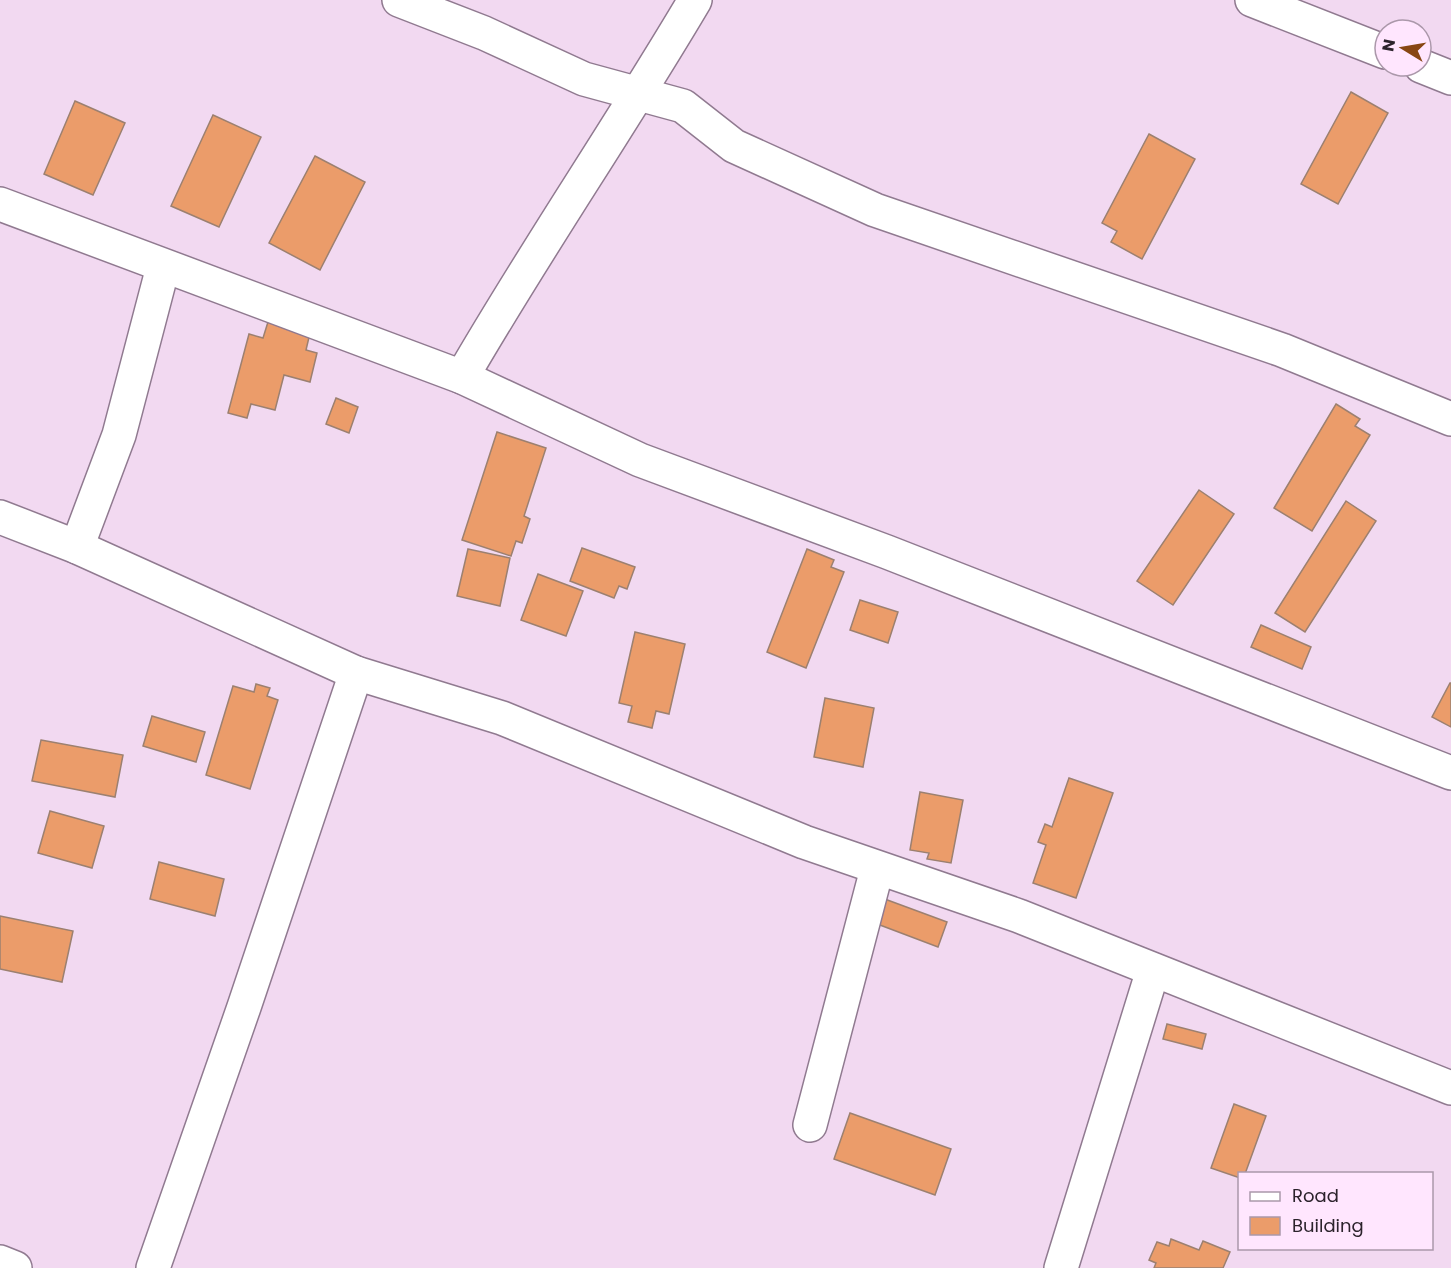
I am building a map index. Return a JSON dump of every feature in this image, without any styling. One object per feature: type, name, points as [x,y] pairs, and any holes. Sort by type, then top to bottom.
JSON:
[{"type":"street","points":[[399,0],[484,33],[584,79],[682,106],[734,146],[875,210],[1282,350],[1451,419]]},
{"type":"street","points":[[462,377],[549,233],[640,94],[695,0]]},
{"type":"street","points":[[1252,0],[1373,47]]},
{"type":"street","points":[[1433,71],[1451,78]]},
{"type":"street","points":[[0,204],[163,267],[462,377],[640,460],[887,552],[1451,773]]},
{"type":"street","points":[[77,547],[119,435],[163,267]]},
{"type":"street","points":[[0,517],[77,547],[356,673],[502,718],[804,842],[1019,916],[1451,1088]]},
{"type":"street","points":[[153,1268],[356,673]]},
{"type":"street","points":[[810,1125],[877,869]]},
{"type":"street","points":[[1062,1268],[1154,970]]},
{"type":"street","points":[[0,1262],[15,1268]]},
{"type":"building","points":[[1351,92],[1388,113],[1338,204],[1301,184]]},
{"type":"building","points":[[75,101],[125,123],[93,195],[44,174]]},
{"type":"building","points":[[213,115],[261,137],[219,227],[171,206]]},
{"type":"building","points":[[1149,134],[1195,159],[1142,259],[1111,242],[1117,231],[1102,223]]},
{"type":"building","points":[[315,156],[365,182],[320,270],[269,243]]},
{"type":"building","points":[[268,322],[310,333],[306,350],[317,353],[310,382],[284,375],[275,410],[251,404],[247,418],[228,413],[249,334],[263,338]]},
{"type":"building","points":[[336,398],[358,407],[349,433],[326,424]]},
{"type":"building","points":[[1336,404],[1360,419],[1355,426],[1370,435],[1312,531],[1274,508]]},
{"type":"building","points":[[497,432],[546,448],[524,516],[530,519],[522,543],[516,541],[511,556],[462,540]]},
{"type":"building","points":[[1199,490],[1234,514],[1173,605],[1137,581]]},
{"type":"building","points":[[1346,501],[1376,521],[1305,632],[1275,613]]},
{"type":"building","points":[[582,548],[635,567],[627,589],[619,586],[614,598],[570,581]]},
{"type":"building","points":[[468,549],[510,558],[500,606],[457,596]]},
{"type":"building","points":[[807,549],[834,560],[831,567],[844,572],[806,668],[767,652]]},
{"type":"building","points":[[538,574],[583,591],[566,636],[521,620]]},
{"type":"building","points":[[860,600],[898,612],[888,643],[850,630]]},
{"type":"building","points":[[1261,625],[1311,647],[1302,669],[1251,647]]},
{"type":"building","points":[[635,632],[685,644],[669,714],[656,711],[652,728],[628,722],[632,706],[619,703]]},
{"type":"building","points":[[1451,683],[1451,727],[1432,717]]},
{"type":"building","points":[[256,684],[270,688],[267,696],[278,700],[250,789],[206,775],[233,686],[254,692]]},
{"type":"building","points":[[825,698],[874,708],[863,767],[814,757]]},
{"type":"building","points":[[152,716],[205,732],[196,762],[143,746]]},
{"type":"building","points":[[41,740],[123,755],[115,797],[32,781]]},
{"type":"building","points":[[1069,778],[1113,793],[1076,898],[1033,883],[1046,845],[1038,842],[1045,824],[1052,827]]},
{"type":"building","points":[[920,792],[963,800],[951,863],[927,859],[929,853],[910,850]]},
{"type":"building","points":[[50,811],[104,826],[92,868],[38,853]]},
{"type":"building","points":[[159,862],[224,879],[215,916],[150,899]]},
{"type":"building","points":[[882,898],[947,922],[938,947],[872,922]]},
{"type":"building","points":[[0,916],[73,931],[62,982],[0,969]]},
{"type":"building","points":[[1167,1024],[1206,1034],[1202,1049],[1163,1039]]},
{"type":"building","points":[[1234,1104],[1266,1116],[1246,1172],[1238,1172],[1238,1177],[1211,1168]]},
{"type":"building","points":[[850,1113],[951,1149],[935,1195],[834,1159]]},
{"type":"building","points":[[1171,1239],[1199,1250],[1203,1241],[1230,1252],[1223,1268],[1154,1268],[1156,1263],[1149,1260],[1157,1242],[1169,1246]]}]
